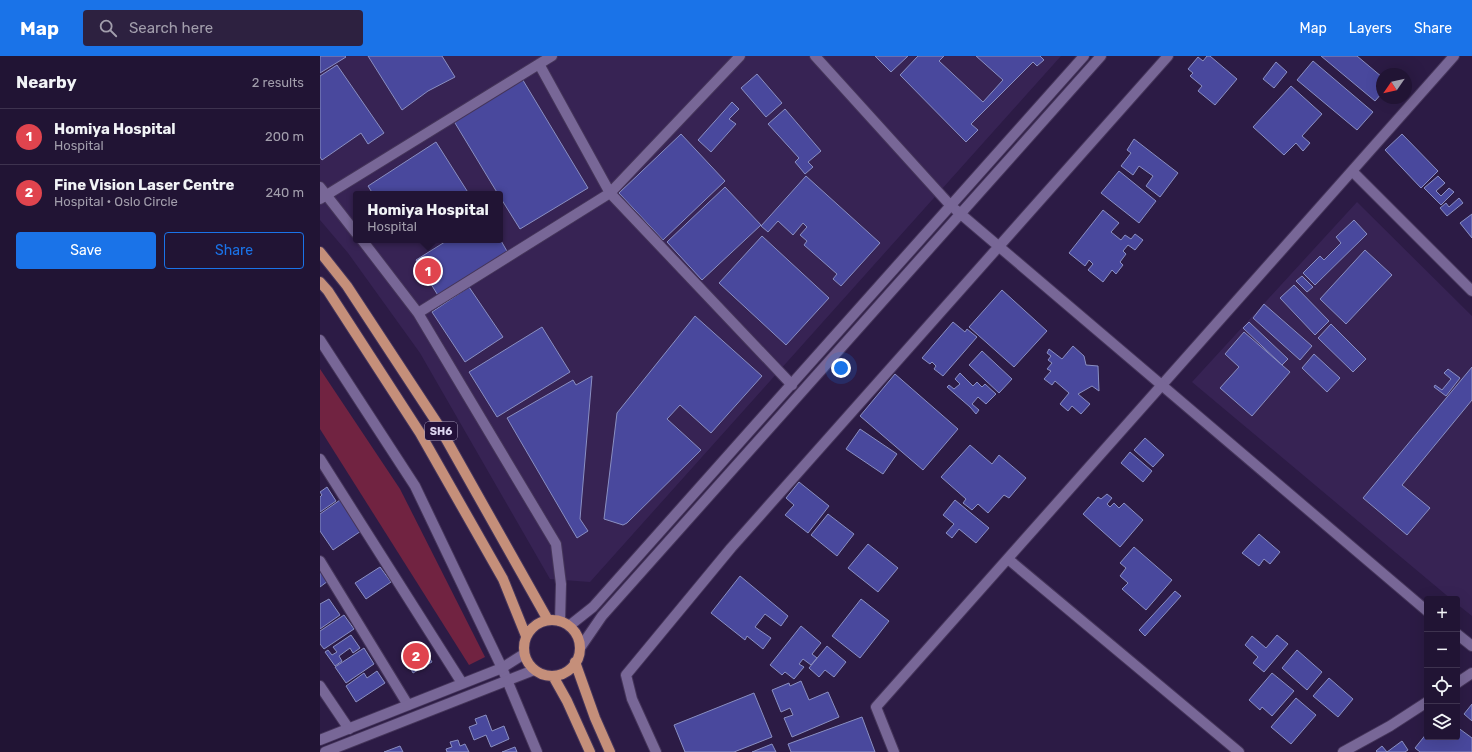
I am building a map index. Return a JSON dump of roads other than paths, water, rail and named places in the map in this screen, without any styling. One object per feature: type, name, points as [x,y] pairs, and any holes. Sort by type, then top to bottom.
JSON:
[{"type":"main road","name":"SH6","points":[[320,252],[347,286],[437,423],[548,620]]},
{"type":"main road","name":"SH6","points":[[320,282],[328,291],[420,433],[502,579],[526,636],[524,654]]},
{"type":"main road","points":[[524,654],[526,661],[534,670],[543,675],[553,676],[564,673],[572,667],[578,657],[580,648],[577,635],[564,623],[548,620],[538,623],[530,629],[526,636]]},
{"type":"main road","points":[[575,662],[595,718],[610,752]]},
{"type":"main road","points":[[553,676],[567,701],[590,752]]},
{"type":"street","points":[[353,229],[322,193],[552,56]]},
{"type":"street","points":[[418,313],[610,193],[740,56]]},
{"type":"street","points":[[815,56],[951,206],[1424,608]]},
{"type":"street","points":[[364,243],[418,313],[556,544],[564,623],[593,607],[1084,56]]},
{"type":"street","points":[[580,648],[602,616],[1101,56]]},
{"type":"street","points":[[656,752],[632,699],[626,675],[731,548],[1168,56]]},
{"type":"street","points":[[894,752],[876,706],[1454,56]]},
{"type":"street","points":[[539,64],[610,193],[792,385]]},
{"type":"street","points":[[1352,171],[1472,291]]},
{"type":"street","points":[[320,340],[415,486],[502,668],[537,752]]},
{"type":"street","points":[[320,459],[462,683]]},
{"type":"street","points":[[1008,559],[1239,752]]},
{"type":"street","points":[[320,561],[408,705]]},
{"type":"street","points":[[1460,636],[1472,646]]},
{"type":"street","points":[[320,740],[502,668],[524,654]]},
{"type":"street","points":[[326,752],[534,670]]},
{"type":"street","points":[[1460,681],[1472,674]]},
{"type":"street","points":[[320,686],[349,729]]},
{"type":"street","points":[[1343,752],[1390,726],[1424,704]]},
{"type":"place","name":"Homiya Hospital","points":[[428,271]]},
{"type":"place","name":"Fine Vision Laser Centre","points":[[416,656]]}]
